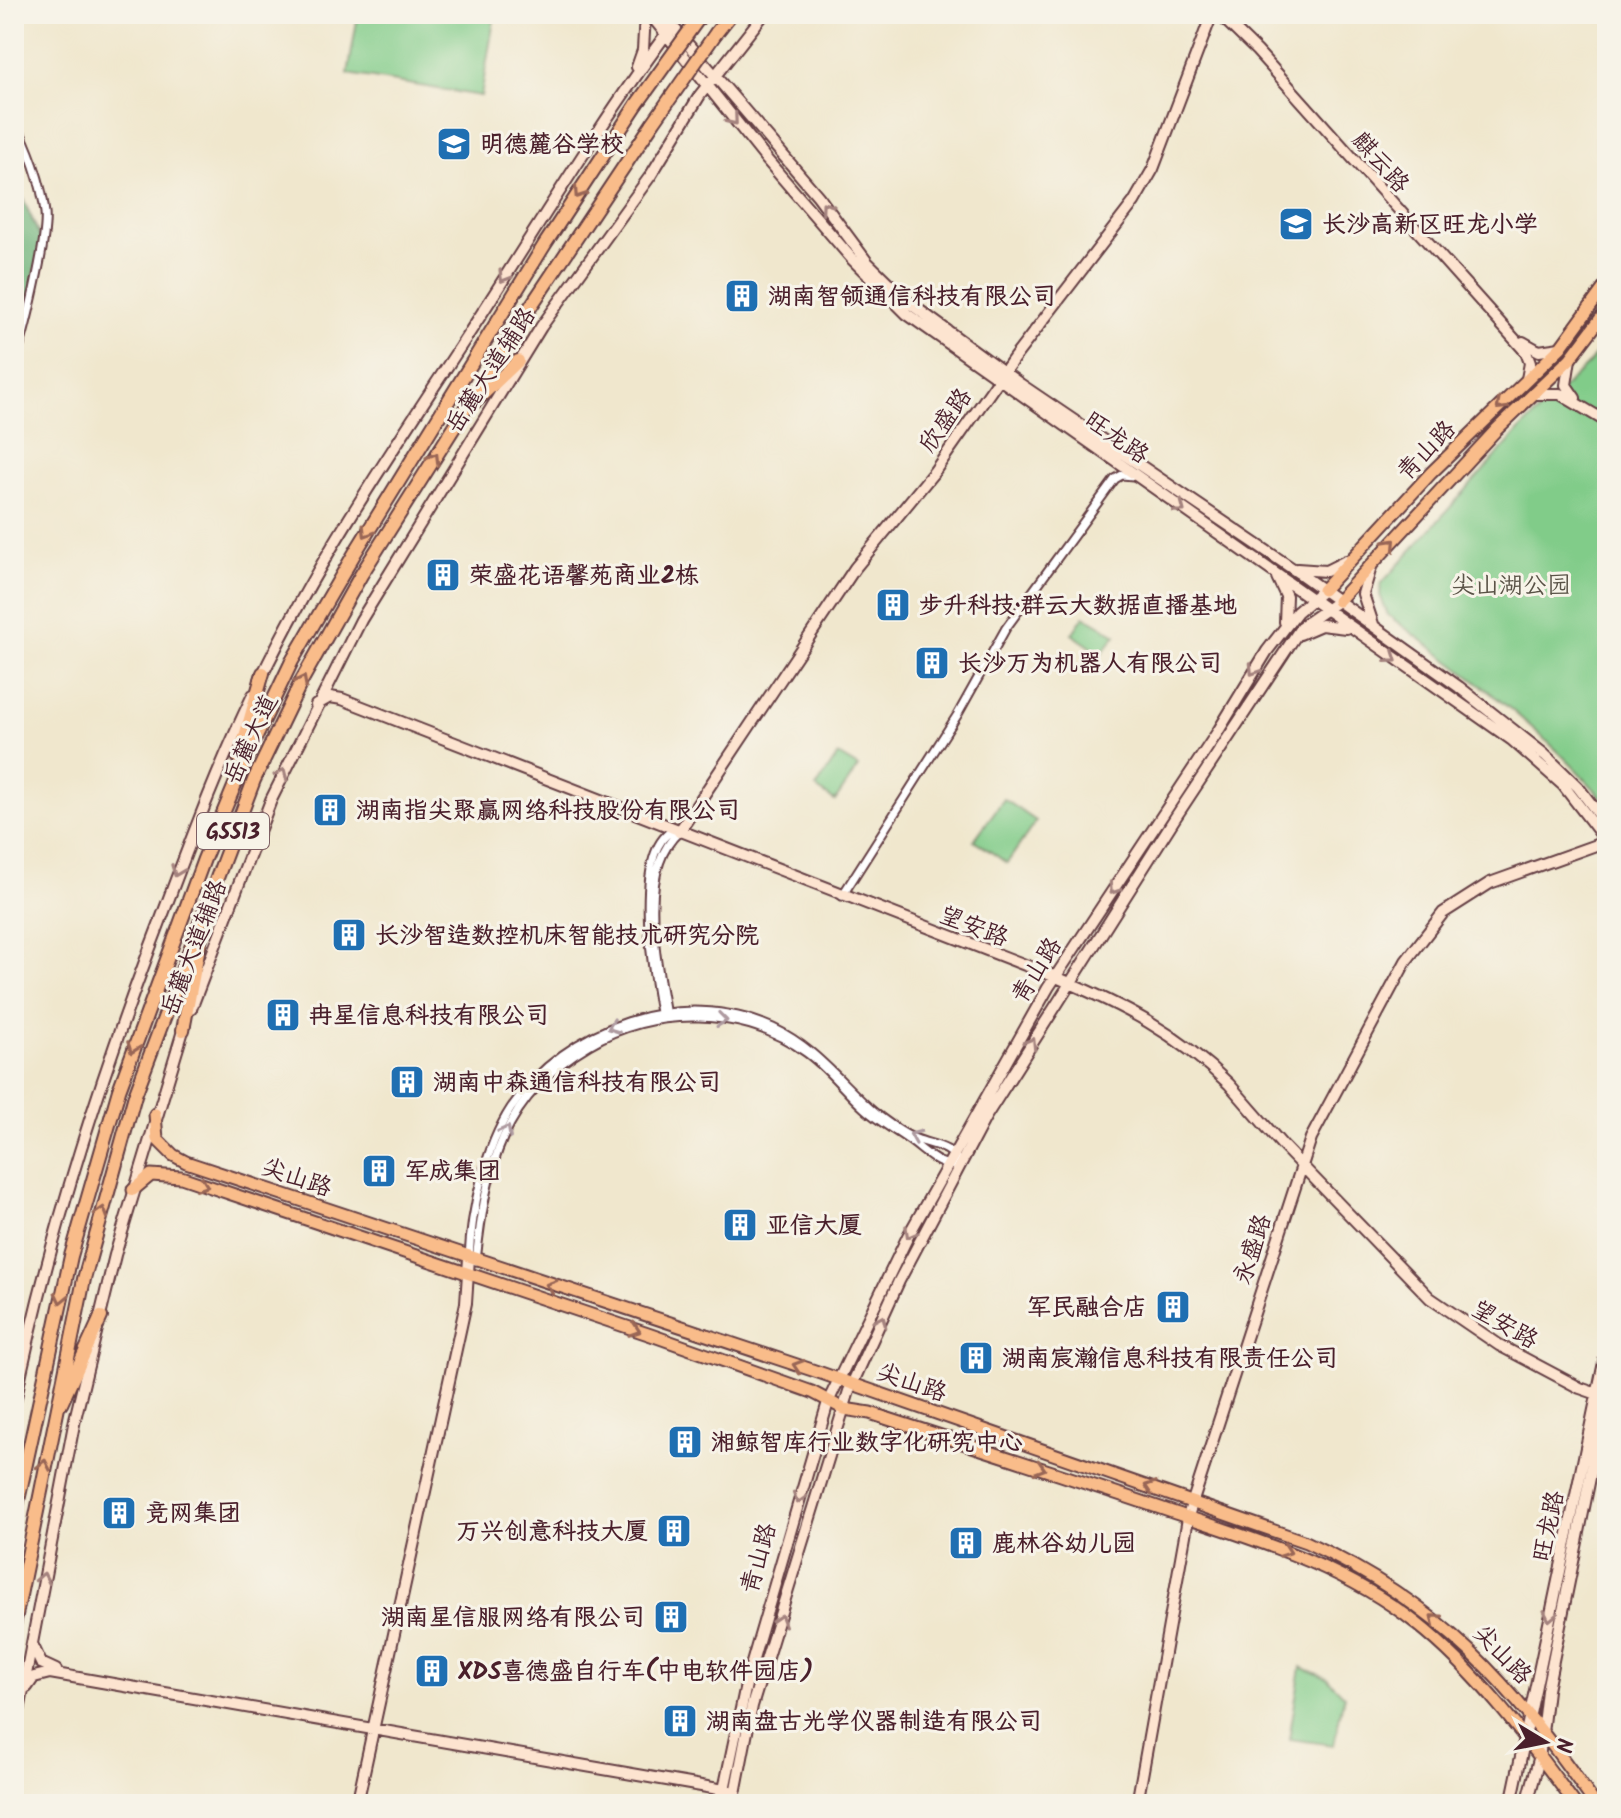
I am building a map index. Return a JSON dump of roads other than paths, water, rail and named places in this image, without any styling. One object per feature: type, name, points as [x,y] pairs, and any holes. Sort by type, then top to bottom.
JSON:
[{"type":"highway","name":"岳麓大道","points":[[14,1519],[71,1256],[119,1090],[227,801],[287,672],[327,600],[545,244],[637,104],[701,14]]},
{"type":"highway","name":"岳麓大道","points":[[14,1625],[52,1425],[84,1279],[135,1095],[254,780],[322,642],[462,414],[653,123],[731,14]]},
{"type":"highway","points":[[462,414],[518,361]]},
{"type":"highway","points":[[227,801],[263,673]]},
{"type":"highway","points":[[183,1030],[208,896]]},
{"type":"highway","points":[[52,1425],[101,1317]]},
{"type":"main road","name":"旺龙路","points":[[648,14],[716,77],[887,283],[925,316],[1139,478],[1530,755],[1563,785],[1607,843]]},
{"type":"main road","points":[[627,86],[643,50],[648,14]]},
{"type":"main road","name":"旺龙路","points":[[662,14],[668,30],[706,87],[878,287],[923,326],[1323,590],[1537,748],[1578,787],[1607,825]]},
{"type":"main road","name":"岳麓大道辅路","points":[[14,1737],[69,1448],[133,1190],[183,1030],[271,800],[333,671],[423,514],[518,361],[587,260],[651,175],[706,87],[764,14]]},
{"type":"main road","name":"欣盛路","points":[[678,829],[855,568],[934,472],[999,374],[1146,183],[1210,14]]},
{"type":"main road","name":"麒云路","points":[[1219,14],[1257,51],[1526,352],[1530,363],[1527,379]]},
{"type":"main road","name":"麒云路","points":[[1226,14],[1254,41],[1432,244],[1524,343],[1539,351],[1561,347]]},
{"type":"main road","name":"岳麓大道辅路","points":[[14,1407],[45,1269],[107,1063],[195,825],[263,673],[331,553],[428,396],[627,86],[668,30]]},
{"type":"main road","name":"青山路","points":[[733,1804],[730,1789],[747,1680],[828,1402],[908,1236],[947,1167],[1057,976],[1282,630],[1431,473],[1561,347],[1607,284]]},
{"type":"main road","name":"青山路","points":[[721,1804],[730,1789],[752,1706],[852,1384],[899,1281],[960,1165],[1070,981],[1287,646],[1309,619],[1338,601],[1532,395],[1570,359],[1607,310]]},
{"type":"main road","points":[[1570,359],[1566,378],[1568,391],[1607,420]]},
{"type":"main road","points":[[1532,395],[1549,391],[1560,394],[1607,420]]},
{"type":"main road","points":[[1284,562],[1305,571],[1326,571],[1358,553]]},
{"type":"main road","points":[[1372,564],[1363,594],[1368,615],[1379,631]]},
{"type":"main road","points":[[1269,570],[1278,578],[1286,596],[1287,616],[1282,630]]},
{"type":"main road","points":[[1287,646],[1312,627],[1328,625],[1352,630]]},
{"type":"main road","name":"望安路","points":[[333,671],[332,684],[338,692],[678,829]]},
{"type":"main road","name":"望安路","points":[[315,706],[330,697],[342,699],[1070,981],[1151,1021],[1177,1038],[1229,1084],[1412,1281],[1452,1316],[1499,1345],[1603,1393]]},
{"type":"main road","name":"永盛路","points":[[1140,1804],[1194,1503],[1304,1163],[1327,1104],[1406,961],[1443,913],[1490,883],[1607,843]]},
{"type":"main road","name":"尖山路","points":[[155,1114],[157,1139],[173,1155],[186,1162],[852,1384],[1306,1542],[1382,1580],[1455,1636],[1529,1714],[1595,1804]]},
{"type":"main road","name":"尖山路","points":[[133,1190],[146,1177],[171,1174],[812,1392],[844,1409],[870,1413],[1191,1518],[1321,1565],[1385,1602],[1441,1645],[1525,1739],[1575,1804]]},
{"type":"main road","points":[[359,1804],[473,1260]]},
{"type":"main road","name":"旺龙路","points":[[1527,1804],[1540,1757],[1603,1393],[1607,1348]]},
{"type":"main road","name":"旺龙路","points":[[1511,1804],[1603,1393]]},
{"type":"main road","points":[[32,1641],[41,1663],[50,1669],[730,1789]]},
{"type":"main road","points":[[22,1696],[34,1677],[50,1673],[375,1727]]},
{"type":"street","points":[[14,120],[25,139],[45,215],[23,340],[14,364]]},
{"type":"street","points":[[842,893],[955,713],[1004,627],[1113,477],[1115,467],[1111,457]]},
{"type":"street","points":[[842,893],[1030,595],[1115,479],[1122,475],[1139,478]]},
{"type":"street","points":[[663,1016],[647,899],[663,838],[678,829]]},
{"type":"street","points":[[473,1260],[493,1157],[530,1093],[547,1075],[593,1043],[622,1029],[663,1016],[721,1014],[774,1029],[821,1059],[886,1120],[915,1139],[935,1143],[955,1154],[960,1165],[947,1167],[872,1115],[805,1052],[772,1033],[720,1019],[663,1016]]},
{"type":"place","name":"明德麓谷学校","points":[[454,144]]},
{"type":"place","name":"长沙高新区旺龙小学","points":[[1296,224]]},
{"type":"place","name":"湖南智领通信科技有限公司","points":[[742,296]]},
{"type":"place","name":"荣盛花语馨苑商业2栋","points":[[443,575]]},
{"type":"place","name":"步升科技·群云大数据直播基地","points":[[893,605]]},
{"type":"place","name":"长沙万为机器人有限公司","points":[[932,663]]},
{"type":"place","name":"湖南指尖聚赢网络科技股份有限公司","points":[[330,810]]},
{"type":"place","name":"长沙智造数控机床智能技术研究分院","points":[[349,935]]},
{"type":"place","name":"冉星信息科技有限公司","points":[[283,1015]]},
{"type":"place","name":"湖南中森通信科技有限公司","points":[[407,1082]]},
{"type":"place","name":"军成集团","points":[[379,1171]]},
{"type":"place","name":"亚信大厦","points":[[740,1225]]},
{"type":"place","name":"军民融合店","points":[[1173,1307]]},
{"type":"place","name":"湖南宸瀚信息科技有限责任公司","points":[[976,1358]]},
{"type":"place","name":"湘鲸智库行业数字化研究中心","points":[[685,1442]]},
{"type":"place","name":"竞网集团","points":[[119,1513]]},
{"type":"place","name":"万兴创意科技大厦","points":[[674,1531]]},
{"type":"place","name":"鹿林谷幼儿园","points":[[966,1543]]},
{"type":"place","name":"湖南星信服网络有限公司","points":[[671,1617]]},
{"type":"place","name":"XDS喜德盛自行车(中电软件园店)","points":[[432,1671]]},
{"type":"place","name":"湖南盘古光学仪器制造有限公司","points":[[680,1721]]},
{"type":"park label","name":"尖山湖公园","points":[[1511,585]]}]
